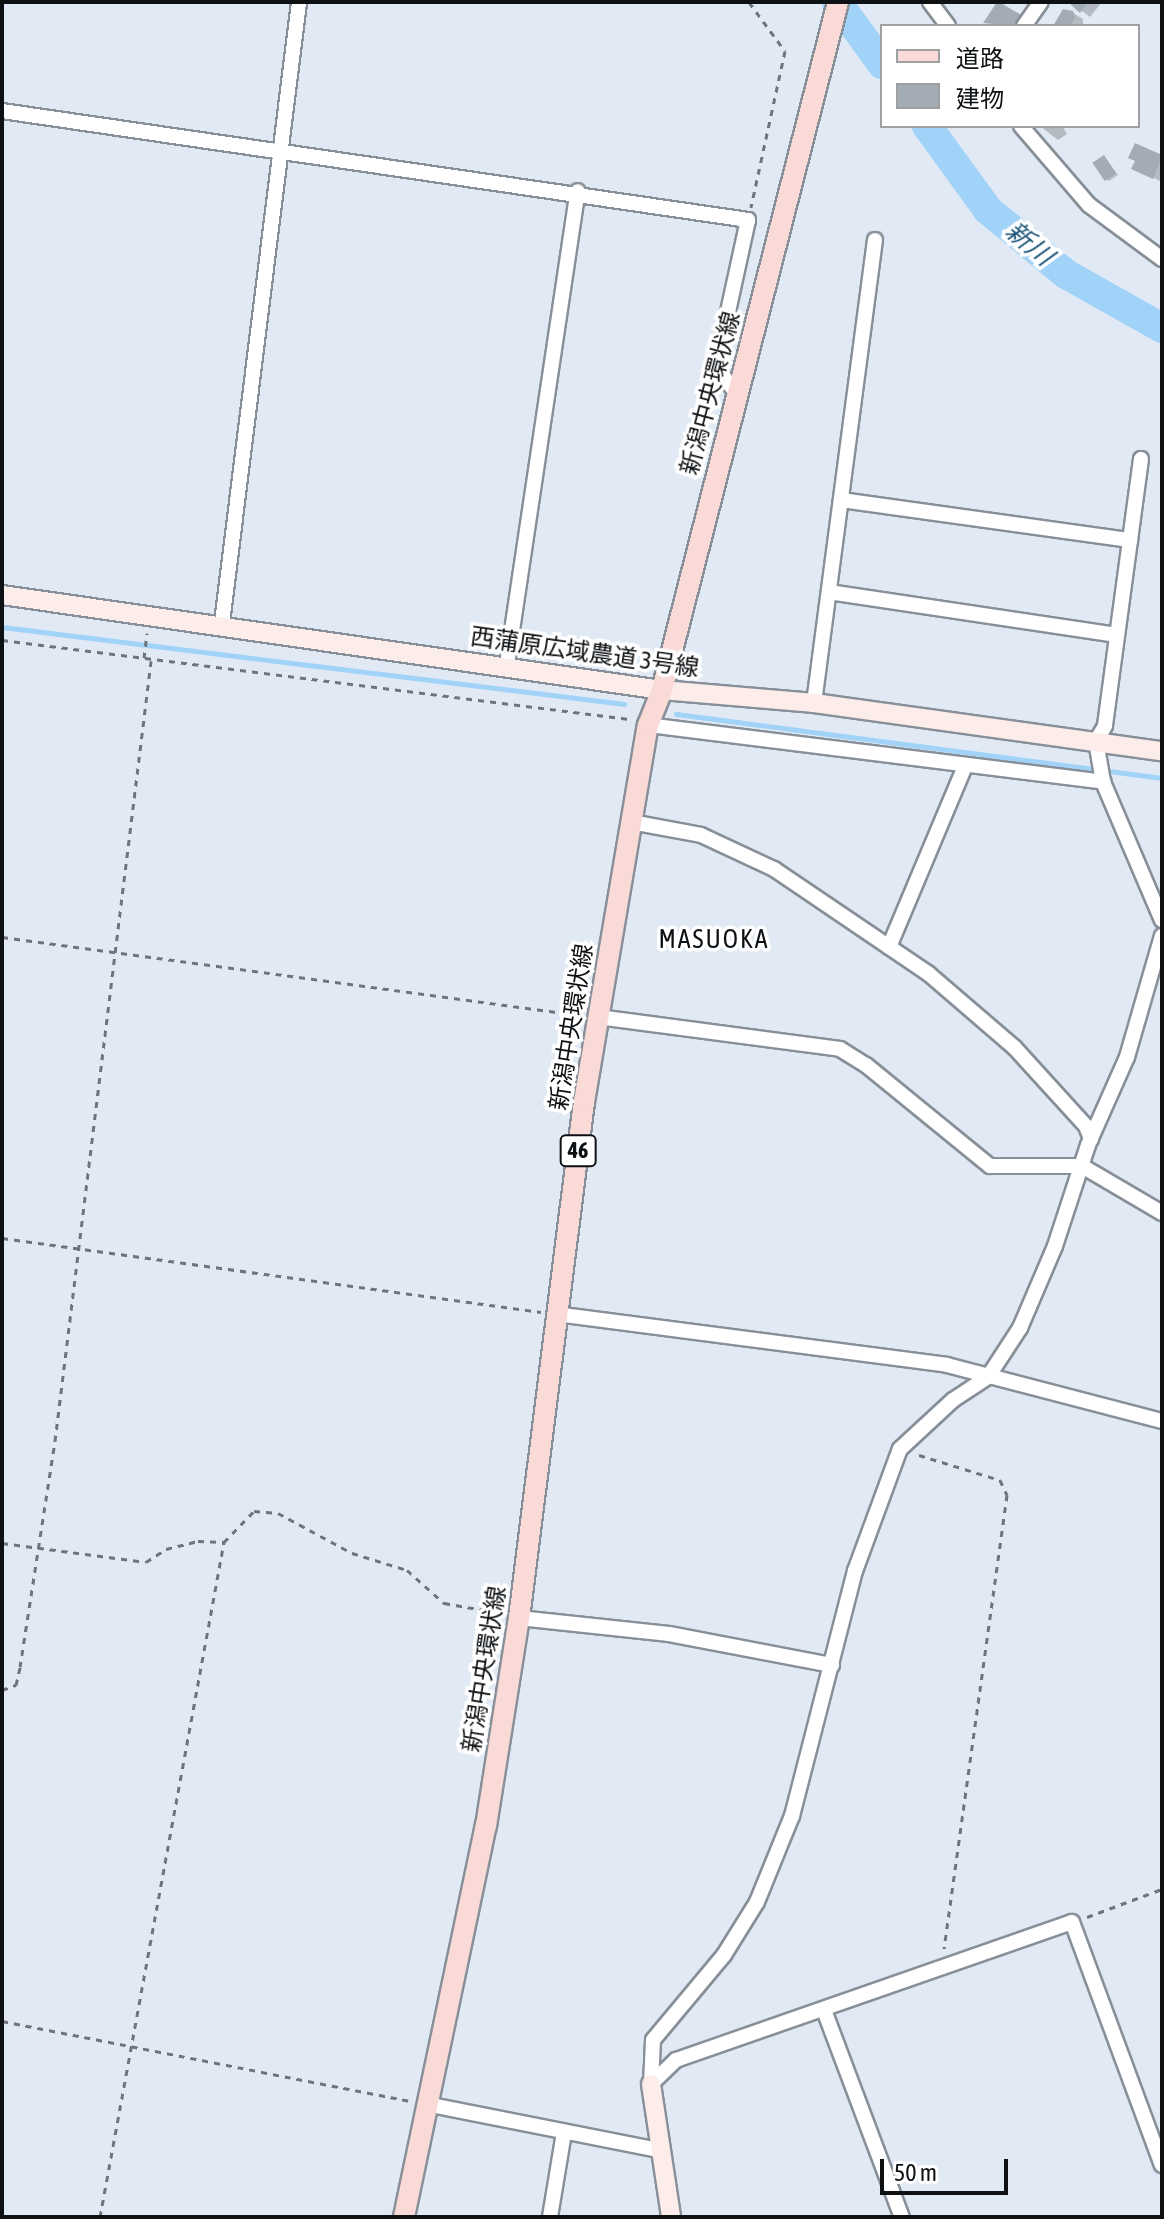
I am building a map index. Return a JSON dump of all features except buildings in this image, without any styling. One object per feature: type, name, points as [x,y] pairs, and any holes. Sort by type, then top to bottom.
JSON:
[{"type":"main road","name":"新潟中央環状線","points":[[404,2217],[486,1826],[519,1618],[556,1314],[598,1017],[648,725],[662,690],[838,2]]},
{"type":"street","points":[[222,623],[285,151],[299,2]]},
{"type":"street","points":[[930,2],[946,24]]},
{"type":"street","points":[[1025,24],[1041,2]]},
{"type":"street","points":[[2,111],[578,191],[748,220],[716,367],[738,395]]},
{"type":"street","points":[[1023,128],[1089,205],[1162,259]]},
{"type":"street","points":[[507,664],[578,191]]},
{"type":"street","points":[[814,703],[875,240]]},
{"type":"street","points":[[1141,459],[1105,726],[1096,741],[1103,782],[1162,920]]},
{"type":"street","points":[[841,500],[1130,540]]},
{"type":"street","points":[[829,592],[1117,635]]},
{"type":"street","name":"西蒲原広域農道 3号線","points":[[2,595],[507,664],[662,690],[814,703],[1162,751]]},
{"type":"street","points":[[648,725],[1103,782]]},
{"type":"street","points":[[889,947],[965,766]]},
{"type":"street","points":[[631,822],[701,835],[774,869],[929,974],[1014,1047],[1086,1126],[1091,1139]]},
{"type":"street","points":[[671,2217],[651,2084],[653,2040],[724,1955],[757,1902],[792,1816],[855,1571],[900,1449],[988,1377],[1020,1328],[1091,1139],[1127,1057],[1162,936]]},
{"type":"street","points":[[598,1017],[840,1049],[866,1065],[990,1166],[1082,1166],[1162,1213]]},
{"type":"street","points":[[556,1314],[947,1365],[1162,1421]]},
{"type":"street","points":[[519,1618],[669,1634],[832,1665]]},
{"type":"street","points":[[651,2084],[676,2060],[1072,1922],[1162,2165]]},
{"type":"street","points":[[824,2010],[902,2217]]},
{"type":"street","points":[[426,2104],[659,2150]]},
{"type":"street","points":[[550,2217],[564,2132]]},
{"type":"path","points":[[748,220],[785,51],[749,2]]},
{"type":"path","points":[[144,659],[147,631]]},
{"type":"path","points":[[2,640],[516,709],[622,717],[648,725]]},
{"type":"path","points":[[2,1690],[16,1685],[38,1547],[151,661]]},
{"type":"path","points":[[2,937],[598,1017]]},
{"type":"path","points":[[2,1238],[556,1314]]},
{"type":"path","points":[[900,1449],[1000,1480],[1007,1495],[942,1966]]},
{"type":"path","points":[[100,2217],[224,1542],[254,1511],[278,1513],[352,1553],[407,1570],[444,1603],[519,1618]]},
{"type":"path","points":[[2,1543],[146,1562],[166,1549],[198,1541],[224,1542]]},
{"type":"path","points":[[1072,1922],[1162,1889]]},
{"type":"path","points":[[2,2021],[426,2104]]},
{"type":"waterway","name":"新川","points":[[837,2],[880,61]]},
{"type":"waterway","name":"新川","points":[[928,128],[988,210],[1066,274],[1162,328]]},
{"type":"waterway","points":[[2,627],[624,704]]},
{"type":"waterway","points":[[676,714],[1162,778]]},
{"type":"district","name":"MASUOKA","points":[[714,940]]}]
